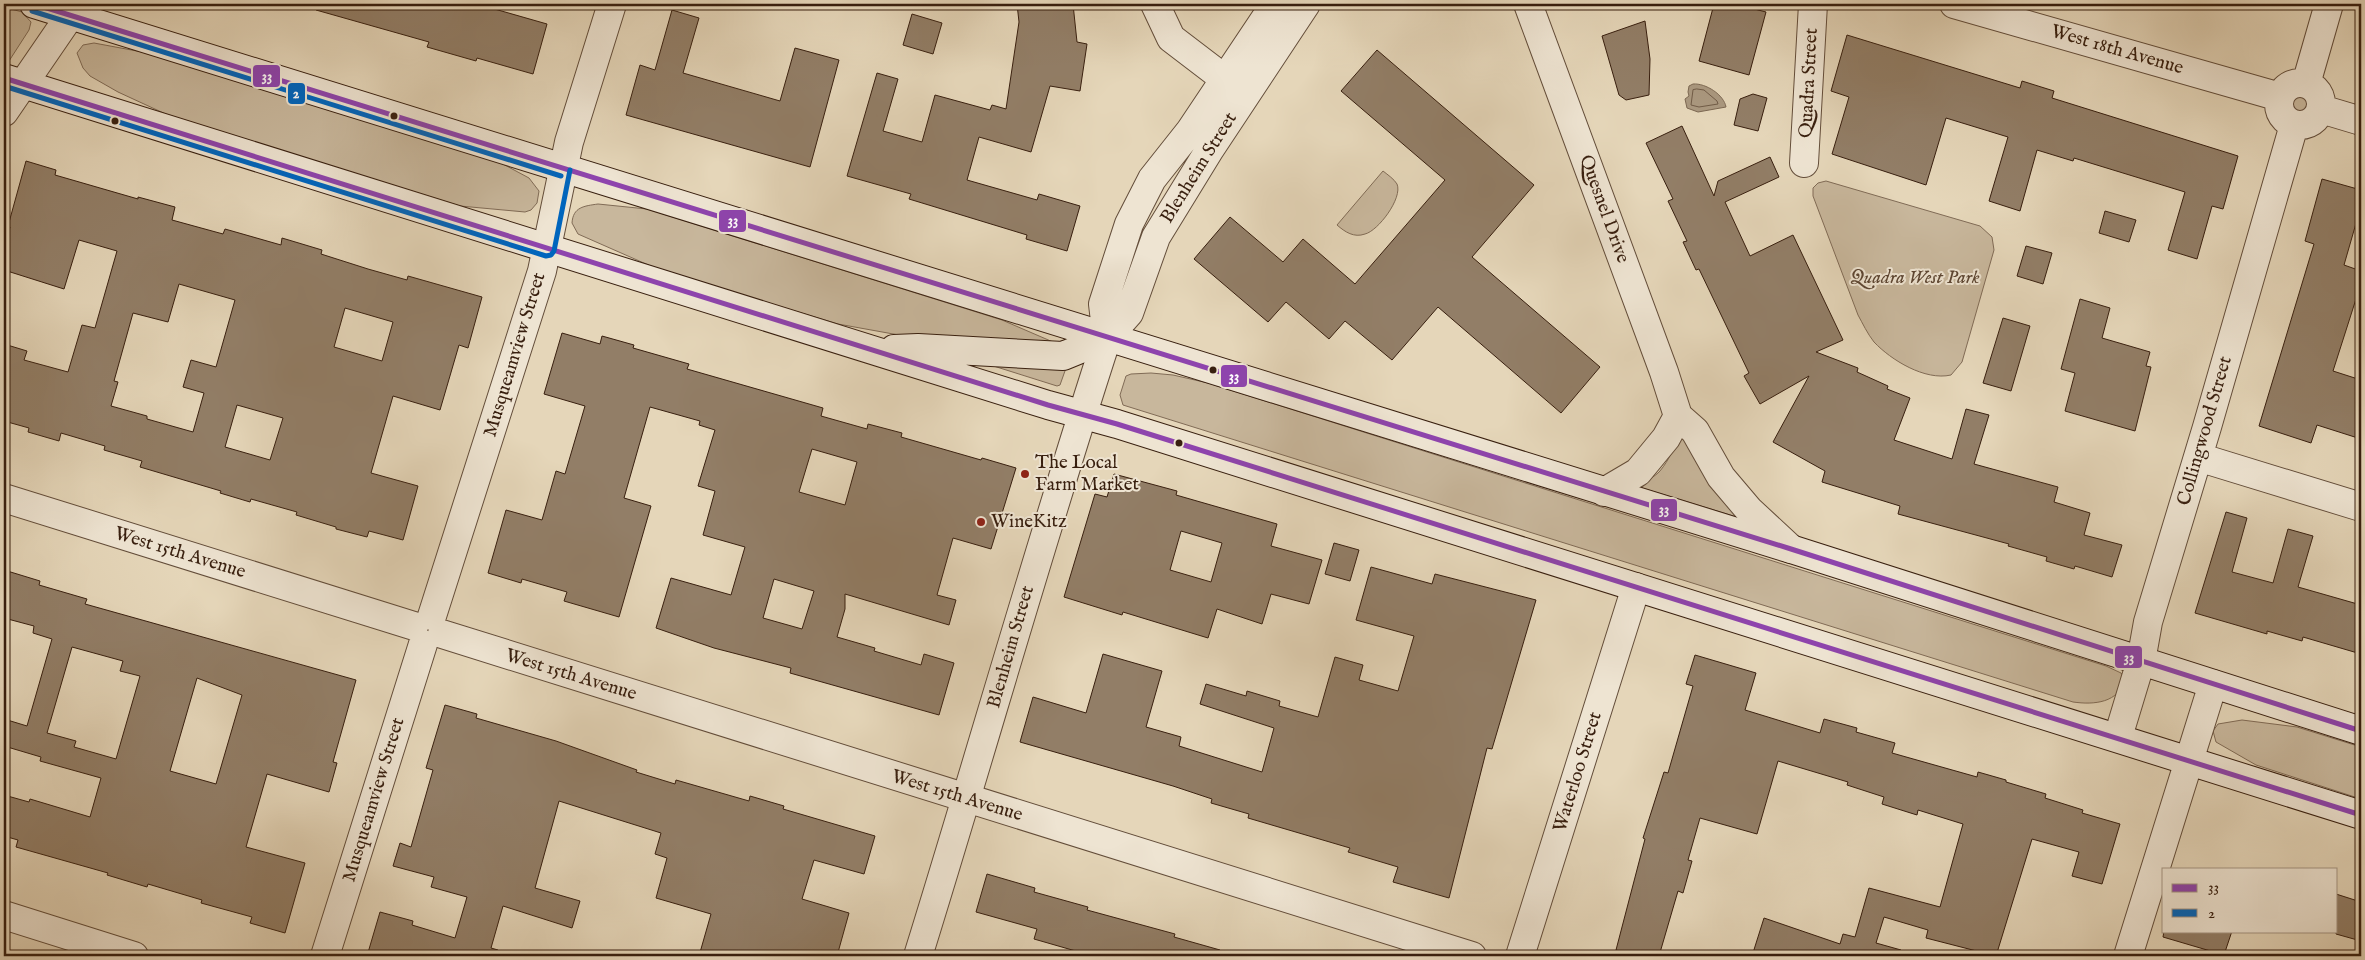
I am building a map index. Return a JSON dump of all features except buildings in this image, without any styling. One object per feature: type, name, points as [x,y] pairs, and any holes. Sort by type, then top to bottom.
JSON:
[{"type":"street","points":[[34,4],[73,9],[563,169],[1791,549],[2361,731]]},
{"type":"street","name":"Musqueamview Street","points":[[325,956],[535,294],[547,249],[573,129],[612,4]]},
{"type":"street","points":[[1155,4],[1171,38],[1235,87]]},
{"type":"street","name":"Blenheim Street","points":[[1235,87],[1275,4]]},
{"type":"street","name":"Blenheim Street","points":[[918,956],[967,799],[1022,608],[1107,338],[1103,304],[1129,224],[1152,179],[1190,131],[1235,87],[1306,4]]},
{"type":"street","name":"Quesnel Drive","points":[[1528,4],[1664,372],[1678,416],[1695,431],[1726,484],[1749,510],[1791,549]]},
{"type":"street","name":"Quadra Street","points":[[1804,162],[1813,4]]},
{"type":"street","name":"West 18th Avenue","points":[[1954,4],[2280,97]]},
{"type":"street","points":[[2306,84],[2329,4]]},
{"type":"street","points":[[4,112],[13,81],[73,9]]},
{"type":"street","points":[[13,81],[872,350],[1082,415],[1117,424],[2361,815]]},
{"type":"street","points":[[2293,84],[2306,84],[2320,96],[2321,109],[2314,121],[2301,126],[2294,125],[2283,117],[2279,104],[2280,97],[2283,91],[2293,84]]},
{"type":"street","points":[[2321,109],[2361,121]]},
{"type":"street","name":"Collingwood Street","points":[[2118,738],[2141,662],[2146,629],[2294,125]]},
{"type":"street","points":[[872,350],[918,348],[1063,356],[1107,338]]},
{"type":"street","points":[[1604,492],[1638,472],[1666,438],[1678,416]]},
{"type":"street","points":[[2198,457],[2361,507]]},
{"type":"street","name":"West 15th Avenue","points":[[4,498],[1472,956]]},
{"type":"street","name":"Waterloo Street","points":[[1520,956],[1636,587]]},
{"type":"street","points":[[2128,956],[2213,684]]},
{"type":"street","points":[[4,915],[134,956]]},
{"type":"green space","points":[[4,7],[22,12],[31,22],[29,30],[9,61],[4,63]]},
{"type":"green space","points":[[94,43],[153,54],[501,163],[529,178],[539,191],[537,203],[531,210],[525,212],[460,206],[170,116],[118,92],[90,76],[83,68],[77,53],[83,45]]},
{"type":"green space","points":[[2300,89],[2306,90],[2314,98],[2314,110],[2306,118],[2300,119],[2294,118],[2286,110],[2285,104],[2286,98],[2294,90]]},
{"type":"green space","points":[[1383,171],[1396,182],[1398,190],[1388,213],[1376,227],[1365,234],[1353,235],[1343,230],[1337,225]]},
{"type":"green space","name":"Quadra West Park","points":[[1826,181],[1980,226],[1992,237],[1994,250],[1962,362],[1951,375],[1930,375],[1909,368],[1881,349],[1869,335],[1858,315],[1813,196],[1813,188],[1818,183]]},
{"type":"green space","points":[[598,204],[647,209],[1002,320],[1053,342],[921,339],[838,324],[662,271],[578,234],[572,223],[577,210]]},
{"type":"green space","points":[[984,363],[1066,368],[1060,385],[1057,386]]},
{"type":"green space","points":[[1151,373],[1173,375],[1208,383],[2106,666],[2121,673],[2125,679],[2117,693],[2105,701],[2073,702],[1123,405],[1120,395],[1126,376]]},
{"type":"green space","points":[[1684,434],[1740,518],[1642,488],[1645,483],[1660,471],[1669,458],[1680,435]]},
{"type":"green space","points":[[2242,720],[2297,727],[2361,747],[2361,799],[2256,765],[2216,742],[2213,731],[2218,724]]},
{"type":"water","points":[[1693,84],[1703,85],[1714,91],[1722,98],[1726,107],[1698,112],[1687,108],[1685,99],[1689,96],[1689,86]]},
{"type":"transit line","name":"33","points":[[34,4],[1791,549],[2361,731]]},
{"type":"transit line","name":"2","points":[[32,11],[561,176]]},
{"type":"transit line","name":"33","points":[[4,78],[1048,405],[1117,424],[2361,815]]},
{"type":"transit line","name":"2","points":[[4,86],[546,256],[551,255],[554,251],[570,170]]},
{"type":"place","name":"The Local Farm Market","points":[[1025,474]]},
{"type":"place","name":"WineKitz","points":[[981,522]]}]
